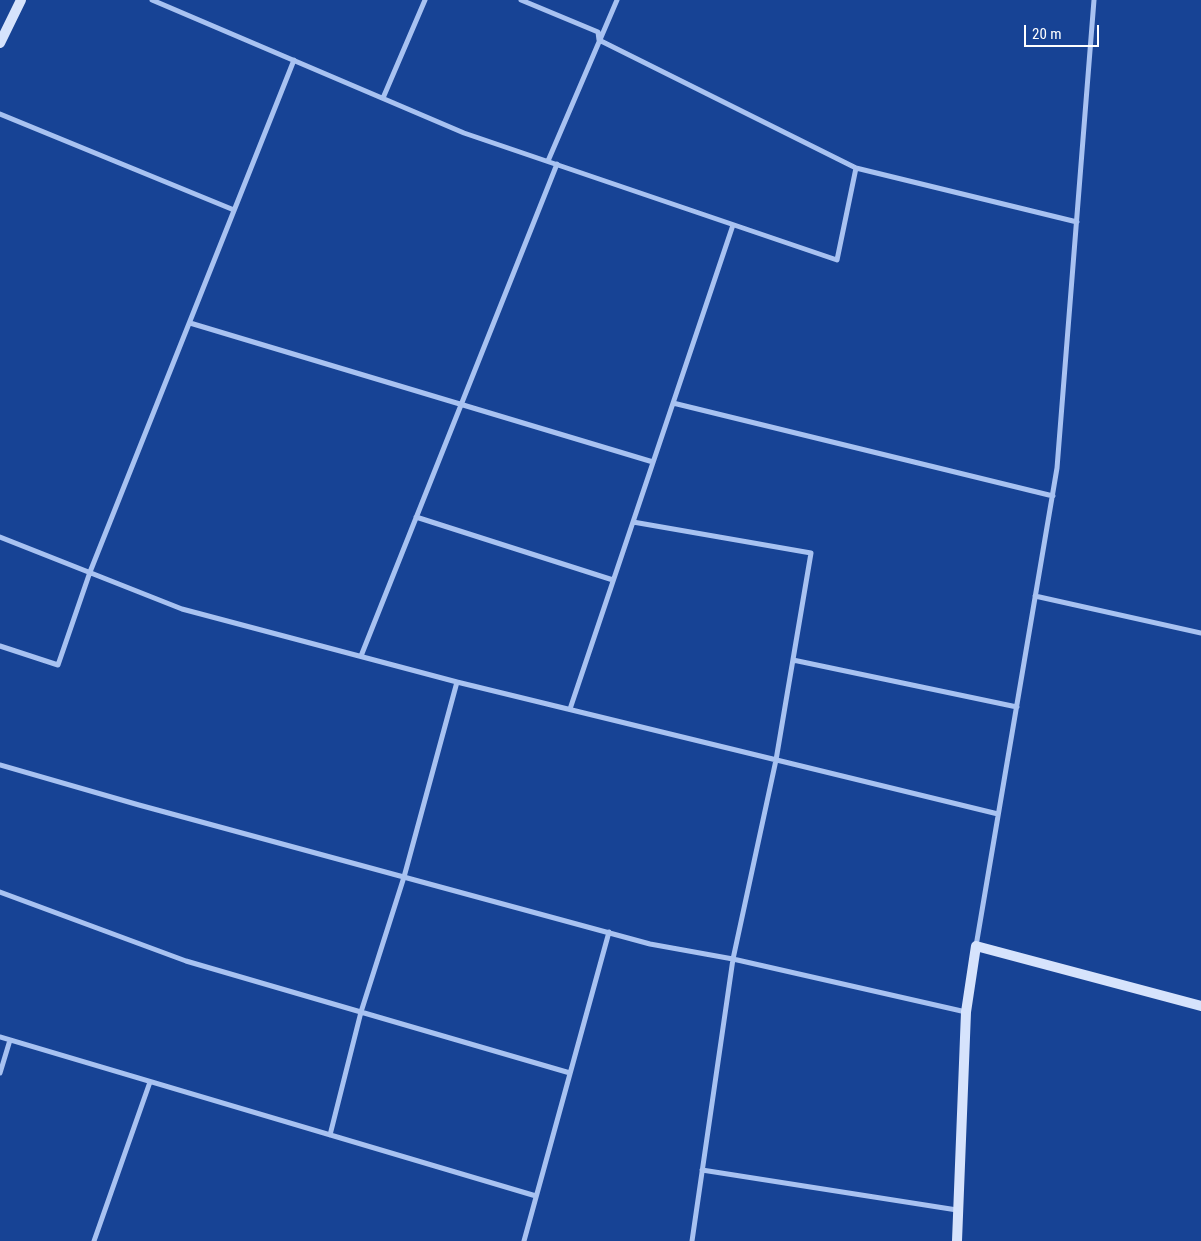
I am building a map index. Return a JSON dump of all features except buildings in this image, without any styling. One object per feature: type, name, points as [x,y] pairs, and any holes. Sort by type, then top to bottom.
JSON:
[{"type":"street","points":[[0,43],[2,31],[21,0]]},
{"type":"street","points":[[152,0],[464,133],[837,260],[856,168]]},
{"type":"street","points":[[382,98],[425,0]]},
{"type":"street","points":[[521,0],[598,32],[600,40],[856,168],[1077,222]]},
{"type":"street","points":[[548,161],[617,0]]},
{"type":"street","points":[[957,1241],[966,1012],[1058,458],[1094,0]]},
{"type":"street","points":[[0,646],[58,665],[90,572],[294,60]]},
{"type":"street","points":[[0,114],[234,210]]},
{"type":"street","points":[[361,656],[557,164]]},
{"type":"street","points":[[570,709],[733,225]]},
{"type":"street","points":[[190,323],[653,462]]},
{"type":"street","points":[[673,403],[1053,496]]},
{"type":"street","points":[[416,518],[613,580]]},
{"type":"street","points":[[633,522],[811,553],[776,760],[733,959],[692,1241]]},
{"type":"street","points":[[0,536],[182,608],[457,682],[998,814]]},
{"type":"street","points":[[1035,596],[1201,633]]},
{"type":"street","points":[[793,660],[1017,707]]},
{"type":"street","points":[[330,1135],[360,1012],[404,877],[457,682]]},
{"type":"street","points":[[0,765],[650,944],[733,959],[966,1012]]},
{"type":"street","points":[[0,892],[186,961],[570,1073]]},
{"type":"street","points":[[524,1241],[609,932]]},
{"type":"street","points":[[976,946],[1201,1006]]},
{"type":"street","points":[[0,1037],[536,1196]]},
{"type":"street","points":[[0,1073],[10,1040]]},
{"type":"street","points":[[94,1241],[150,1082]]},
{"type":"street","points":[[702,1170],[957,1210]]}]
